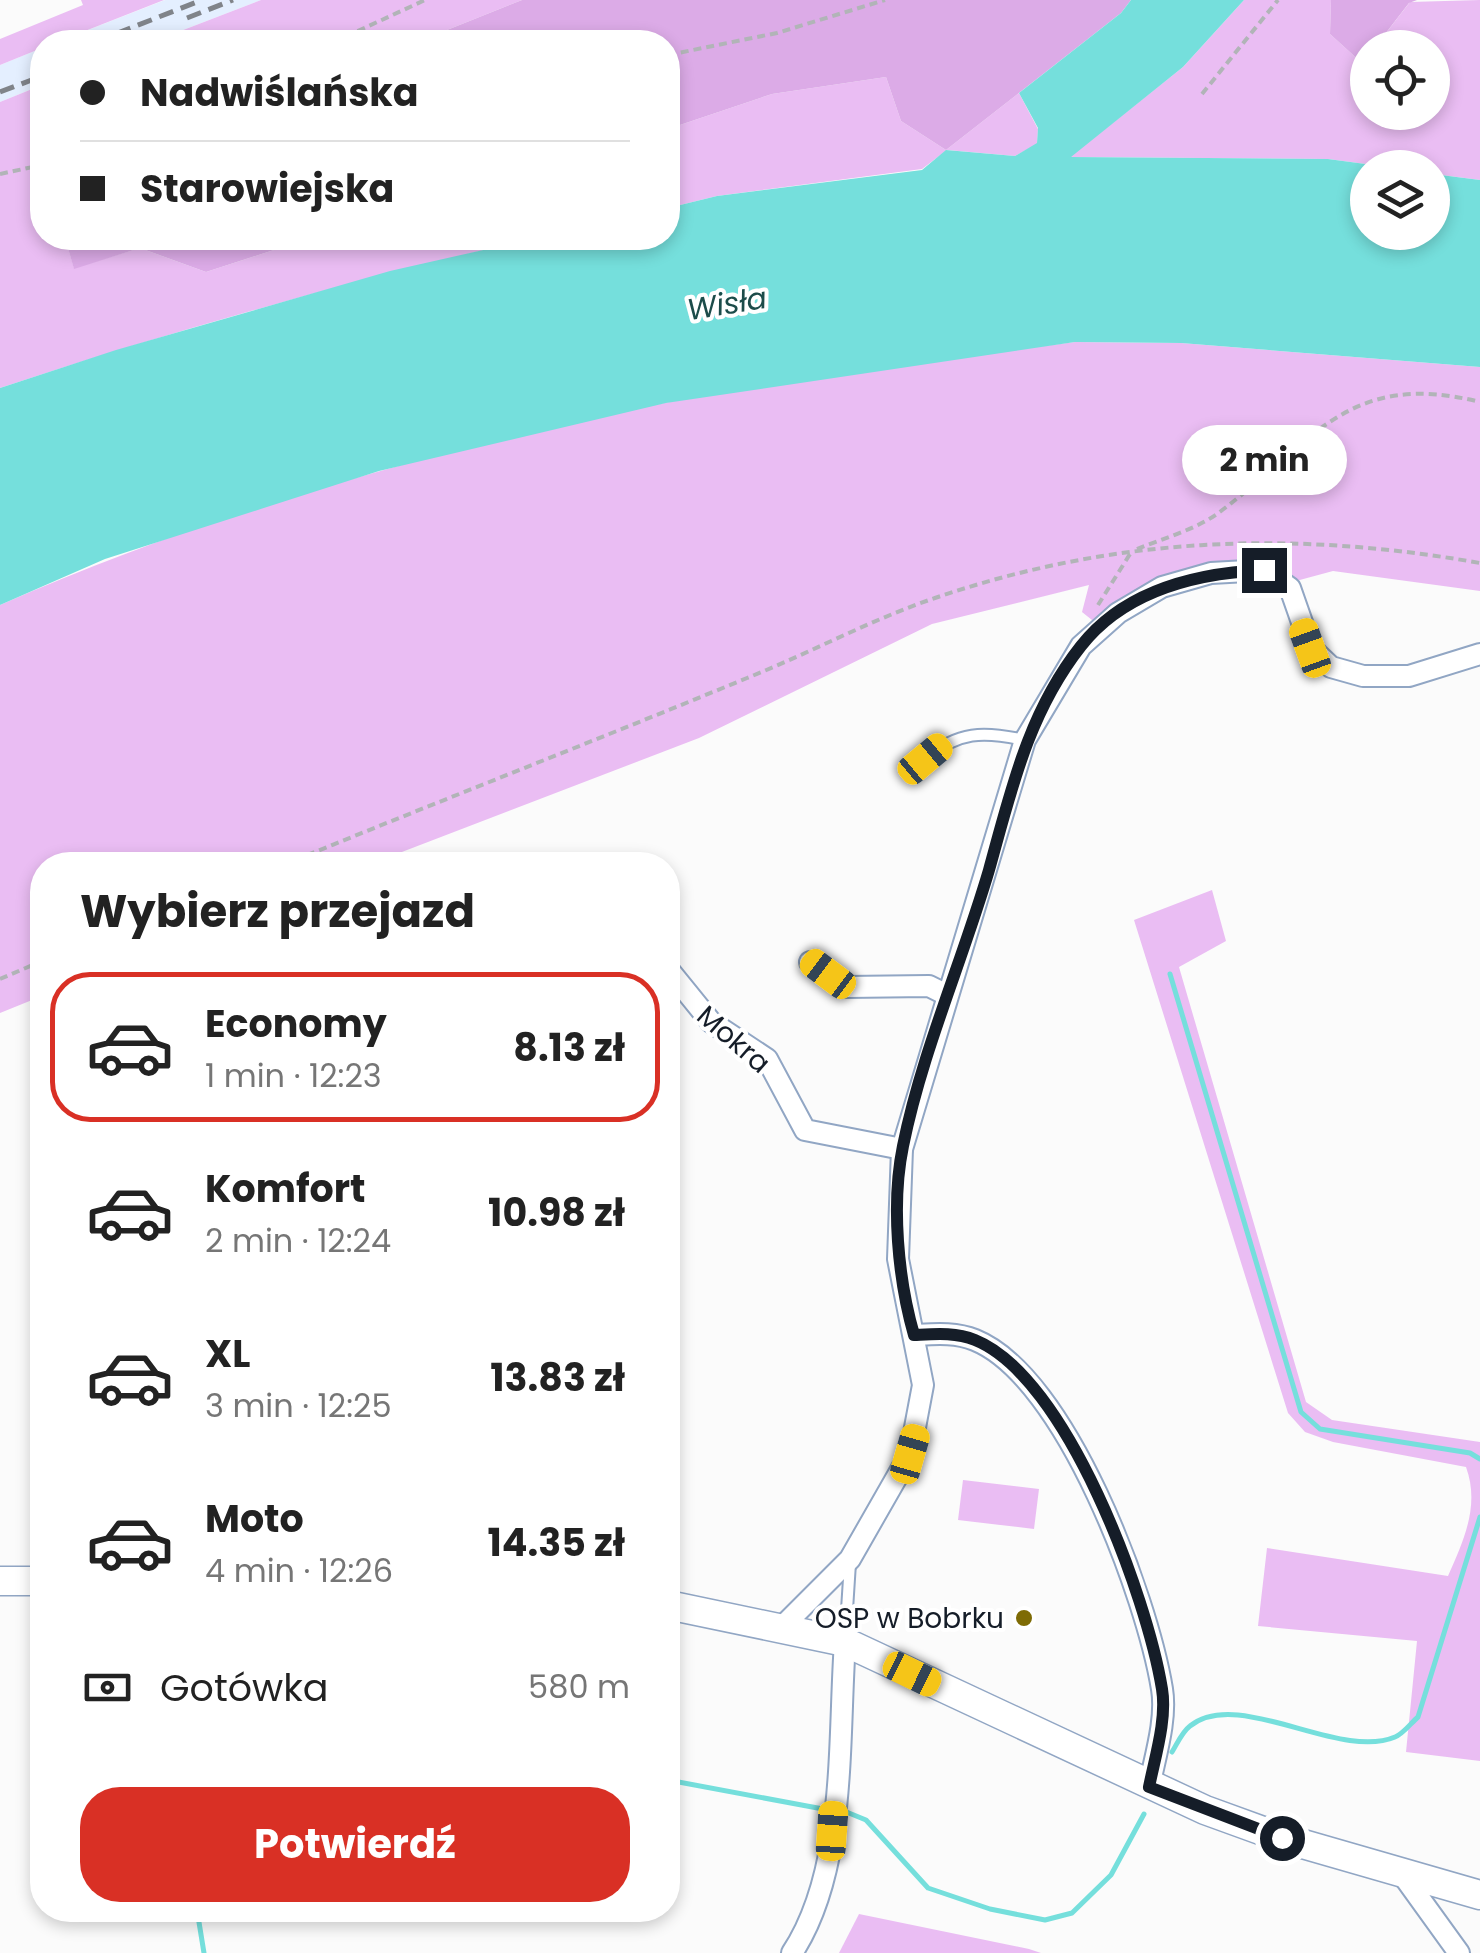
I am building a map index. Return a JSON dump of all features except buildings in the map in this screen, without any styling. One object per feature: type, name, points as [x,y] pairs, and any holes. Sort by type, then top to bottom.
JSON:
[{"type":"street","points":[[784,1626],[850,1560],[910,1454],[922,1384],[898,1259],[902,1149],[1025,740],[1081,646],[1118,613],[1162,587],[1211,573],[1264,570],[1290,588],[1310,648],[1331,668],[1363,676],[1409,676],[1480,654]]},
{"type":"street","points":[[810,962],[846,987],[928,986],[947,995]]},
{"type":"street","name":"Mokra","points":[[680,985],[695,1006],[727,1036],[767,1059],[805,1130],[902,1149]]},
{"type":"street","points":[[914,1335],[948,1333],[977,1341],[1044,1403],[1076,1451],[1110,1518],[1162,1692],[1149,1787]]},
{"type":"street","points":[[0,1580],[30,1581]]},
{"type":"street","points":[[680,1607],[784,1626],[845,1642],[1149,1787],[1282,1838],[1480,1895]]},
{"type":"street","points":[[792,1953],[815,1912],[826,1874],[845,1642]]},
{"type":"street","points":[[1402,1874],[1459,1953]]},
{"type":"lane","points":[[925,759],[944,743],[969,733],[1025,740]]},
{"type":"lane","points":[[845,1642],[850,1560]]},
{"type":"path","points":[[360,30],[424,0]]},
{"type":"path","points":[[680,53],[777,34],[885,0]]},
{"type":"path","points":[[1202,94],[1278,0]]},
{"type":"path","points":[[0,174],[30,168]]},
{"type":"path","points":[[1081,646],[1108,585],[1132,551],[1218,514],[1347,408],[1412,394],[1480,402]]},
{"type":"path","points":[[314,852],[936,598],[1040,569],[1132,551],[1275,540],[1403,549],[1480,563]]},
{"type":"path","points":[[0,979],[30,966]]},
{"type":"shaded area","points":[[81,0],[164,0],[88,30],[30,30],[30,53],[0,65],[0,39],[83,5]]},
{"type":"shaded area","points":[[165,0],[261,0],[183,30],[88,30]]},
{"type":"shaded area","points":[[261,0],[522,0],[447,30],[183,30]]},
{"type":"shaded area","points":[[522,0],[1131,0],[1121,13],[946,150],[901,121],[886,77],[772,94],[680,125],[680,30],[447,30]]},
{"type":"shaded area","points":[[1244,0],[1331,0],[1330,34],[1350,52],[1350,130],[1450,130],[1450,30],[1388,30],[1410,2],[1480,0],[1480,180],[1450,176],[1450,150],[1350,150],[1350,162],[1070,157],[1183,67]]},
{"type":"shaded area","points":[[1331,0],[1417,0],[1409,3],[1388,30],[1350,30],[1350,52],[1330,34]]},
{"type":"shaded area","points":[[30,53],[30,90],[0,102],[0,65]]},
{"type":"shaded area","points":[[886,77],[901,121],[946,150],[1019,93],[1038,129],[1037,144],[1015,156],[947,150],[922,169],[717,196],[680,205],[680,125],[772,94]]},
{"type":"shaded area","points":[[30,90],[30,250],[69,250],[74,268],[133,250],[146,250],[206,272],[274,250],[487,250],[266,307],[0,388],[0,102]]},
{"type":"shaded area","points":[[68,250],[134,250],[74,269]]},
{"type":"shaded area","points":[[146,250],[274,250],[206,272]]},
{"type":"shaded area","points":[[1075,342],[1181,343],[1480,367],[1480,591],[1333,571],[1296,581],[1273,568],[1247,563],[1195,573],[1097,624],[1082,612],[1089,585],[932,624],[699,738],[402,852],[30,852],[30,1001],[0,1013],[0,605],[243,512],[410,463],[664,403],[869,369]]},
{"type":"shaded area","points":[[1212,890],[1226,941],[1179,967],[1306,1402],[1332,1420],[1480,1442],[1480,1761],[1406,1752],[1417,1641],[1258,1626],[1267,1548],[1448,1576],[1464,1536],[1471,1495],[1466,1467],[1333,1442],[1305,1432],[1288,1413],[1134,920]]},
{"type":"shaded area","points":[[963,1480],[1039,1489],[1034,1529],[958,1520]]},
{"type":"shaded area","points":[[859,1914],[1029,1949],[1041,1953],[839,1953]]},
{"type":"water","name":"Wisła","points":[[1131,0],[1244,0],[1183,67],[1071,157],[1350,162],[1350,250],[1450,250],[1450,176],[1480,180],[1480,367],[1181,343],[1075,342],[666,403],[379,471],[105,559],[0,605],[0,388],[116,350],[390,271],[483,250],[680,250],[680,205],[717,196],[922,170],[946,150],[1015,156],[1037,143],[1038,128],[1019,93],[1121,13]]},
{"type":"waterway","points":[[1170,974],[1301,1412],[1320,1429],[1470,1453],[1480,1459]]},
{"type":"waterway","points":[[1172,1752],[1190,1726],[1210,1716],[1261,1719],[1346,1740],[1372,1742],[1401,1733],[1418,1717],[1480,1517]]},
{"type":"waterway","points":[[680,1782],[823,1809]]},
{"type":"waterway","points":[[844,1811],[866,1820],[928,1888],[990,1909],[1045,1920],[1072,1913],[1111,1875],[1144,1814]]},
{"type":"waterway","points":[[199,1922],[204,1953]]},
{"type":"railway","points":[[126,30],[202,0]]},
{"type":"railway","points":[[187,18],[233,0]]},
{"type":"railway","points":[[0,92],[30,81]]},
{"type":"place","name":"OSP w Bobrku","points":[[1024,1618]]},
{"type":"route","points":[[1264,570],[1211,573],[1162,587],[1118,613],[1081,646],[1027,736],[902,1149],[898,1259],[903,1298],[914,1335],[948,1333],[977,1341],[1016,1372],[1044,1403],[1076,1451],[1110,1518],[1162,1692],[1149,1787],[1282,1838]]}]
